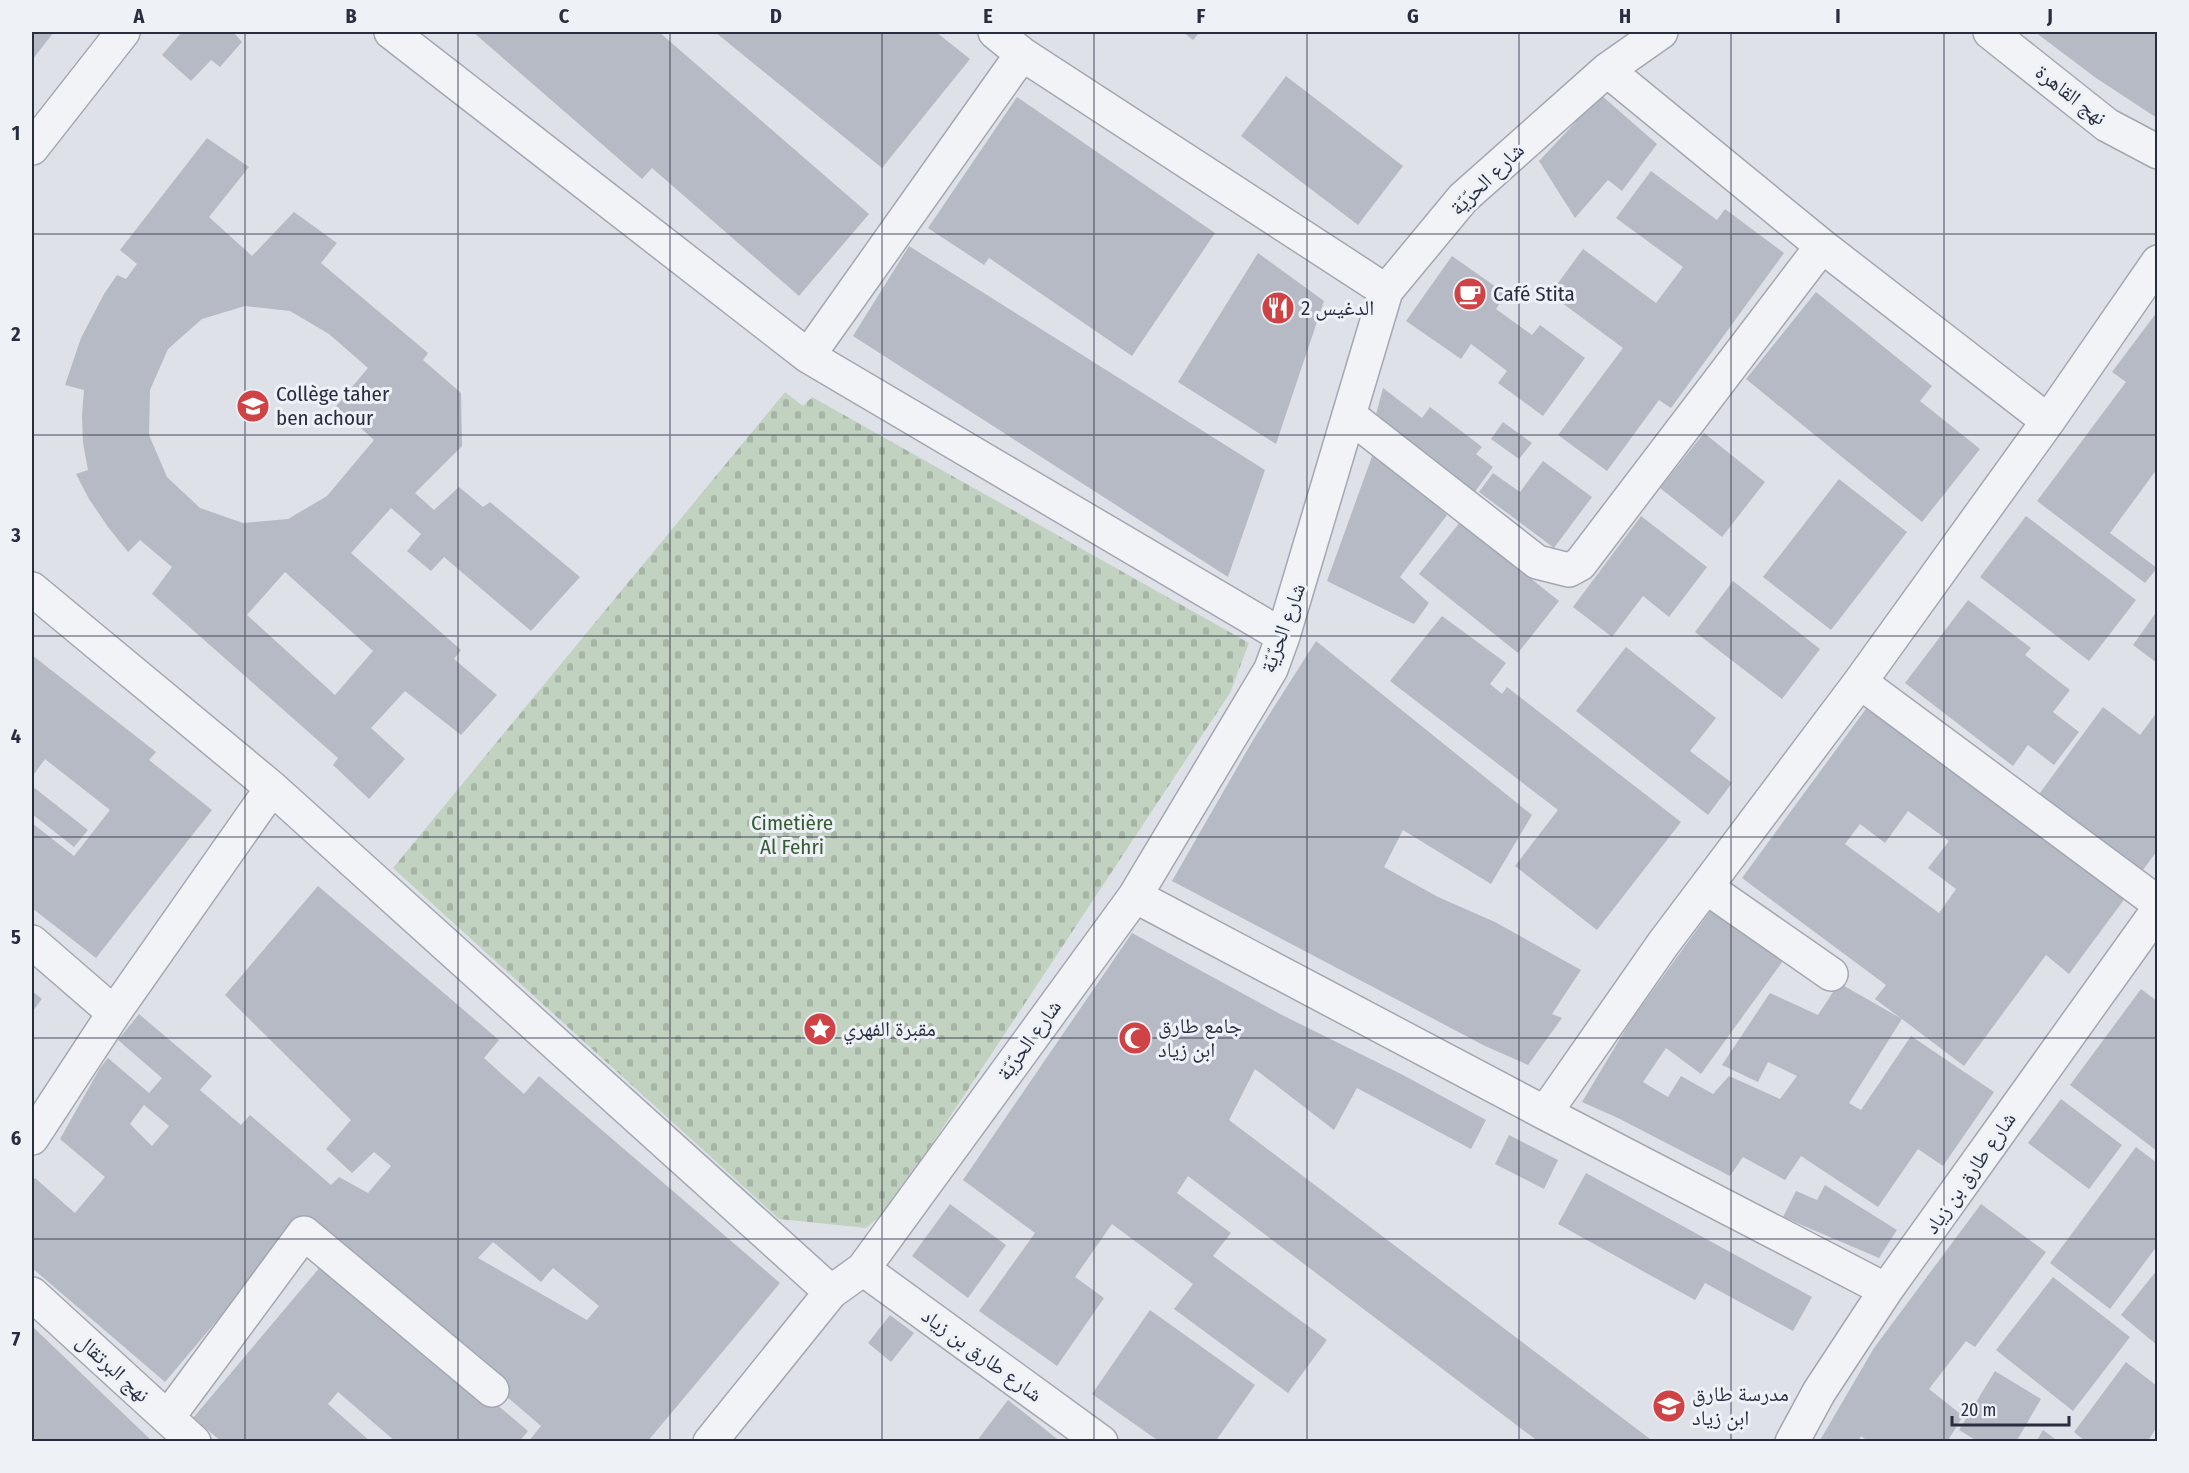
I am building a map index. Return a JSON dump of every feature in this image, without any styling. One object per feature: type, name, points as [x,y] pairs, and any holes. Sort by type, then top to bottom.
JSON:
[{"type":"street","points":[[32,148],[123,32]]},
{"type":"street","points":[[391,32],[808,356],[1283,636]]},
{"type":"street","points":[[995,32],[1022,54],[1386,291]]},
{"type":"street","name":"شارع الحرّيّة","points":[[710,1442],[831,1292],[863,1269],[1135,896],[1270,669],[1283,636],[1386,291],[1463,198],[1606,70],[1661,32]]},
{"type":"street","name":"نهج القاهرة","points":[[1990,32],[2107,124],[2157,152]]},
{"type":"street","points":[[808,356],[1022,54]]},
{"type":"street","points":[[1606,70],[1822,246],[2048,421]]},
{"type":"street","points":[[1350,416],[1537,562],[1569,570],[1580,564],[1822,246]]},
{"type":"street","points":[[1545,1113],[1706,887],[1860,682],[2048,421],[2157,262]]},
{"type":"street","points":[[32,589],[272,788],[831,1292]]},
{"type":"street","points":[[1860,682],[2157,903]]},
{"type":"street","points":[[32,1138],[114,1013],[272,788]]},
{"type":"street","points":[[1706,887],[1831,974]]},
{"type":"street","points":[[1135,896],[1886,1290]]},
{"type":"street","name":"شارع طارق بن زياد","points":[[1792,1442],[1819,1392],[1886,1290],[2157,910]]},
{"type":"street","points":[[32,942],[114,1013]]},
{"type":"street","points":[[168,1418],[304,1233],[492,1390]]},
{"type":"street","name":"شارع طارق بن زياد","points":[[863,1269],[1101,1442]]},
{"type":"street","name":"نهج البرتقال","points":[[32,1294],[194,1442]]},
{"type":"green space","name":"Cimetière Al Fehri","points":[[785,392],[803,406],[812,397],[1249,643],[1230,693],[889,1209],[866,1228],[779,1219],[393,868]]},
{"type":"building","points":[[32,32],[54,32],[32,60]]},
{"type":"building","points":[[182,32],[237,32],[235,34],[242,42],[220,67],[211,60],[191,81],[162,55]]},
{"type":"building","points":[[473,32],[659,32],[869,214],[799,296],[652,168],[642,179]]},
{"type":"building","points":[[715,32],[936,32],[970,59],[882,168]]},
{"type":"building","points":[[1183,32],[1200,32],[1193,40]]},
{"type":"building","points":[[2035,32],[2157,32],[2157,118],[2096,78]]},
{"type":"building","points":[[1286,76],[1403,166],[1358,225],[1241,136]]},
{"type":"building","points":[[1601,95],[1657,144],[1622,191],[1608,180],[1575,218],[1539,161]]},
{"type":"building","points":[[1017,97],[1215,233],[1132,356],[989,258],[984,265],[928,228]]},
{"type":"building","points":[[207,138],[249,167],[209,217],[252,256],[294,212],[337,243],[321,263],[428,353],[423,360],[461,393],[462,446],[415,493],[434,510],[459,487],[483,507],[490,502],[580,577],[531,631],[444,557],[431,571],[407,551],[421,534],[391,508],[351,553],[461,650],[454,659],[497,695],[461,735],[405,691],[371,728],[405,759],[369,799],[333,765],[338,758],[152,594],[172,567],[140,540],[128,552],[89,499],[76,474],[88,470],[83,443],[84,390],[65,385],[81,338],[104,294],[117,275],[126,279],[137,264],[120,250]],"holes":[[[245,306],[290,311],[329,334],[368,368],[336,406],[374,440],[327,496],[288,519],[243,523],[200,508],[167,477],[149,435],[150,390],[168,349],[202,319]],[[285,572],[373,651],[335,695],[247,615]]]},
{"type":"building","points":[[1651,171],[1717,220],[1725,209],[1784,253],[1671,408],[1659,400],[1607,471],[1558,435],[1623,348],[1550,294],[1583,249],[1656,303],[1683,267],[1616,218]]},
{"type":"building","points":[[909,246],[1265,470],[1228,577],[853,336]]},
{"type":"building","points":[[1258,253],[1324,301],[1276,444],[1178,382]]},
{"type":"building","points":[[1452,256],[1506,294],[1496,309],[1532,335],[1540,325],[1585,358],[1543,416],[1498,383],[1507,371],[1471,344],[1461,359],[1406,321]]},
{"type":"building","points":[[1816,292],[1932,386],[1920,401],[1980,449],[1922,522],[1746,379]]},
{"type":"building","points":[[2157,312],[2157,469],[2110,533],[2157,568],[2145,583],[2037,501],[2126,382],[2112,372]]},
{"type":"building","points":[[1383,388],[1422,418],[1430,407],[1482,447],[1476,454],[1493,467],[1471,497],[1374,422]]},
{"type":"building","points":[[1503,422],[1532,443],[1519,459],[1491,439]]},
{"type":"building","points":[[1704,433],[1765,482],[1722,537],[1660,488]]},
{"type":"building","points":[[1374,451],[1447,515],[1400,577],[1429,603],[1414,624],[1327,581]]},
{"type":"building","points":[[1543,461],[1592,497],[1554,548],[1479,492],[1493,473],[1520,492]]},
{"type":"building","points":[[1839,479],[1907,532],[1831,630],[1763,577]]},
{"type":"building","points":[[1641,516],[1707,567],[1669,617],[1643,596],[1612,637],[1573,607]]},
{"type":"building","points":[[2026,516],[2136,600],[2089,661],[1980,577]]},
{"type":"building","points":[[1460,522],[1559,601],[1518,653],[1419,574]]},
{"type":"building","points":[[1733,581],[1820,649],[1782,699],[1695,632]]},
{"type":"building","points":[[1968,600],[2031,648],[2025,655],[2070,690],[2053,712],[2079,732],[2054,765],[2028,745],[2013,766],[1905,683]]},
{"type":"building","points":[[2157,611],[2157,663],[2133,645]]},
{"type":"building","points":[[1442,616],[1506,663],[1490,684],[1502,694],[1507,687],[1681,822],[1597,930],[1515,866],[1558,810],[1390,681]]},
{"type":"building","points":[[1316,641],[1532,815],[1491,884],[1403,830],[1384,867],[1438,897],[1495,922],[1581,970],[1552,1014],[1562,1018],[1528,1065],[1485,1046],[1172,881],[1253,740]]},
{"type":"building","points":[[1626,647],[1716,718],[1690,751],[1732,783],[1708,815],[1576,711]]},
{"type":"building","points":[[32,655],[156,752],[149,760],[212,810],[96,958],[32,908],[32,823],[74,856],[110,810],[45,759],[32,777]]},
{"type":"building","points":[[1868,706],[2126,897],[2069,974],[2046,955],[1964,1066],[1875,999],[1886,985],[1742,878]],"holes":[[[1908,811],[1949,841],[1928,868],[1956,889],[1939,913],[1845,844],[1860,824],[1885,843]]]},
{"type":"building","points":[[2103,707],[2140,735],[2157,712],[2157,851],[2140,874],[2037,797]]},
{"type":"building","points":[[32,786],[88,830],[74,847],[32,814]]},
{"type":"building","points":[[318,886],[499,1040],[484,1058],[524,1094],[539,1076],[780,1283],[647,1442],[528,1442],[541,1426],[301,1221],[165,1382],[32,1268],[32,1182],[35,1178],[75,1213],[105,1177],[60,1139],[100,1068],[108,1058],[149,1093],[162,1078],[118,1040],[139,1014],[212,1076],[200,1090],[241,1125],[250,1115],[331,1185],[339,1177],[368,1193],[391,1166],[374,1152],[352,1173],[326,1149],[351,1120],[225,995]],"holes":[[[144,1105],[169,1126],[152,1146],[130,1124]],[[493,1242],[541,1282],[553,1268],[599,1306],[587,1320],[478,1258]]]},
{"type":"building","points":[[1722,895],[1793,947],[1701,1074],[1666,1048],[1643,1082],[1668,1097],[1681,1076],[1713,1094],[1729,1076],[1780,1099],[1797,1076],[1768,1062],[1758,1082],[1722,1065],[1770,993],[1818,1015],[1839,983],[1902,1019],[1849,1103],[1861,1110],[1911,1036],[1994,1092],[1943,1166],[1918,1149],[1878,1207],[1801,1156],[1785,1180],[1743,1157],[1730,1176],[1582,1102],[1630,1022]]},
{"type":"building","points":[[1132,933],[1282,1015],[1403,1075],[1486,1120],[1471,1149],[1357,1088],[1334,1130],[1255,1069],[1229,1120],[1654,1442],[1539,1442],[1188,1176],[1177,1193],[1231,1233],[1213,1256],[1327,1340],[1288,1393],[1174,1309],[1193,1284],[1112,1224],[1075,1277],[1104,1298],[1057,1366],[979,1311],[1035,1233],[963,1180]]},
{"type":"building","points":[[2141,989],[2157,1001],[2157,1151],[2070,1085]]},
{"type":"building","points":[[32,991],[42,999],[32,1012]]},
{"type":"building","points":[[2061,1099],[2122,1145],[2089,1189],[2028,1143]]},
{"type":"building","points":[[1509,1135],[1558,1160],[1544,1189],[1495,1164]]},
{"type":"building","points":[[2136,1147],[2157,1163],[2157,1246],[2110,1309],[2050,1263]]},
{"type":"building","points":[[1586,1173],[1812,1297],[1793,1331],[1705,1283],[1695,1300],[1558,1224]]},
{"type":"building","points":[[1825,1185],[1897,1230],[1879,1258],[1783,1217],[1796,1191],[1817,1200]]},
{"type":"building","points":[[950,1204],[1006,1245],[968,1298],[912,1256]]},
{"type":"building","points":[[1981,1204],[2046,1252],[1975,1347],[1966,1341],[1929,1389],[1963,1416],[1947,1442],[1869,1442],[1861,1436],[1858,1442],[1819,1442],[1874,1348]]},
{"type":"building","points":[[326,1260],[528,1431],[519,1442],[396,1442],[338,1392],[328,1404],[371,1442],[222,1442],[193,1418]]},
{"type":"building","points":[[2157,1270],[2157,1345],[2121,1315]]},
{"type":"building","points":[[2053,1277],[2130,1337],[2073,1411],[1996,1350]]},
{"type":"building","points":[[1150,1310],[1255,1385],[1215,1442],[1160,1442],[1092,1394]]},
{"type":"building","points":[[890,1315],[914,1333],[891,1362],[868,1343]]},
{"type":"building","points":[[32,1326],[81,1373],[153,1442],[32,1442]]},
{"type":"building","points":[[2126,1362],[2157,1386],[2157,1427],[2147,1442],[2086,1442],[2074,1432]]},
{"type":"building","points":[[1995,1371],[2041,1399],[2016,1442],[1979,1442],[1959,1430]]},
{"type":"building","points":[[1008,1400],[1061,1442],[976,1442]]},
{"type":"building","points":[[2043,1430],[2059,1442],[2036,1442]]},
{"type":"place","name":"Café Stita","points":[[1470,294]]},
{"type":"place","name":"الدغيس 2","points":[[1278,308]]},
{"type":"place","name":"Collège taher ben achour","points":[[253,406]]},
{"type":"place","name":"مقبرة الفهري","points":[[820,1029]]},
{"type":"place","name":"جامع طارق ابن زياد","points":[[1135,1038]]},
{"type":"place","name":"مدرسة طارق ابن زياد","points":[[1669,1406]]}]
